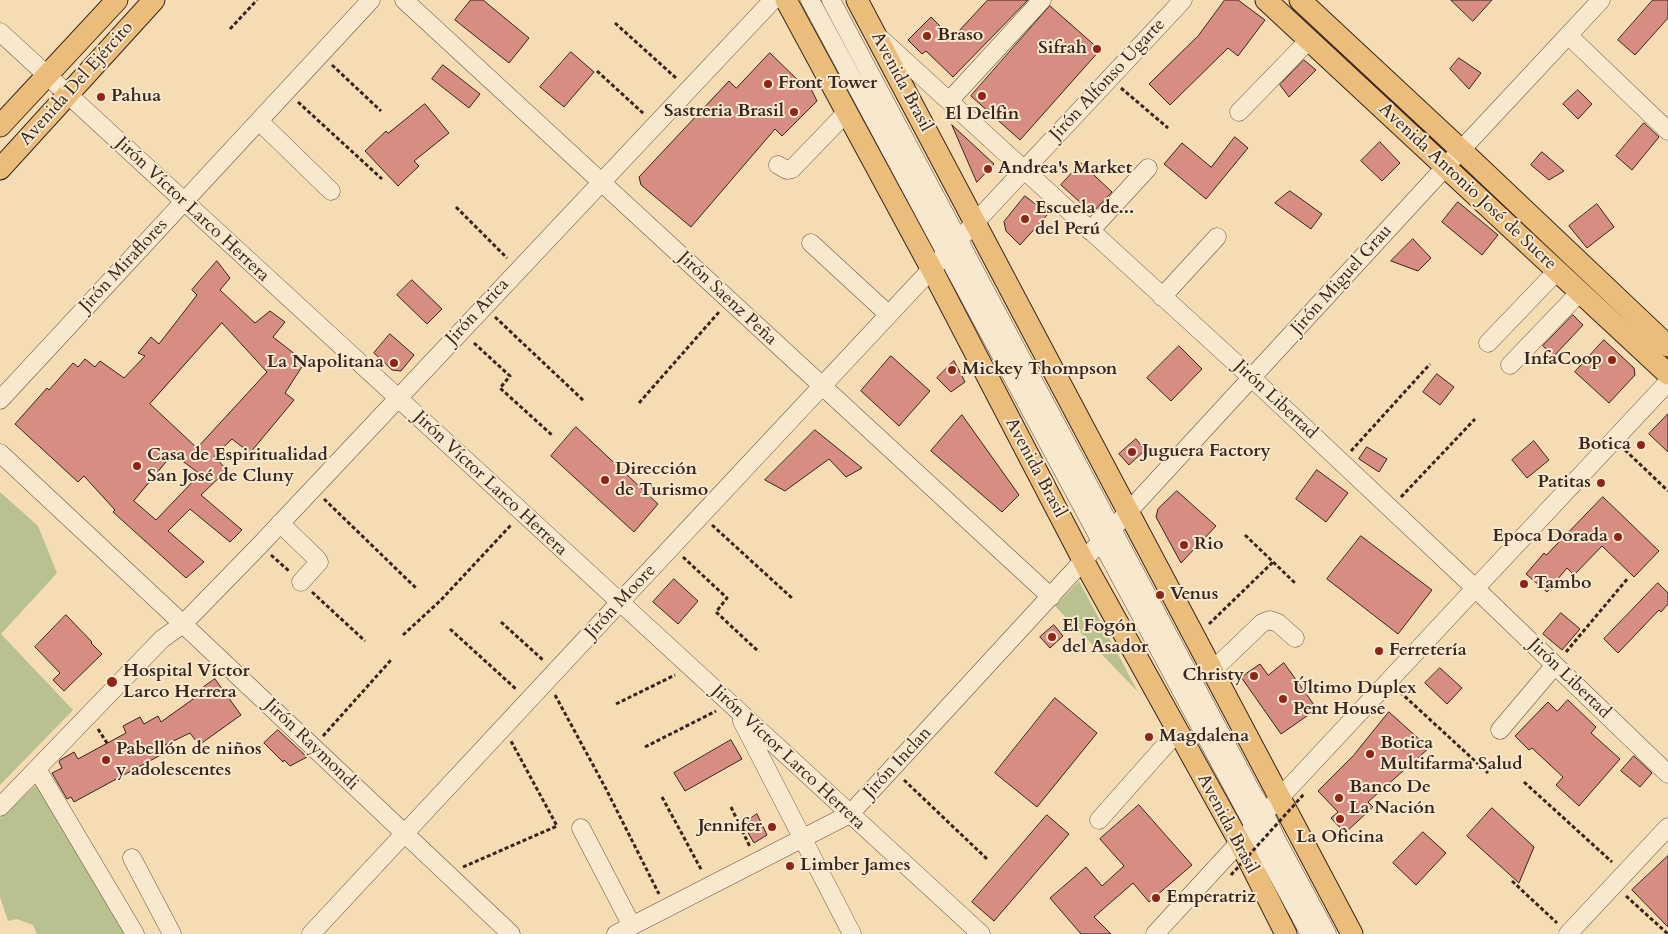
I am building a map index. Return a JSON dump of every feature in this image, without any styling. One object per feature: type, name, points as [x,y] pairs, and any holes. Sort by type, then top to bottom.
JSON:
[{"type":"main road","name":"Avenida Del Ejército","points":[[0,126],[117,0]]},
{"type":"main road","name":"Avenida Del Ejército","points":[[0,169],[154,0]]},
{"type":"main road","name":"Avenida Brasil","points":[[786,0],[931,268],[1084,562],[1240,843],[1260,886],[1286,934]]},
{"type":"main road","name":"Avenida Brasil","points":[[857,0],[1352,934]]},
{"type":"main road","name":"Avenida Antonio José de Sucre","points":[[1266,0],[1668,374]]},
{"type":"main road","name":"Avenida Antonio José de Sucre","points":[[1300,0],[1668,346]]},
{"type":"street","name":"Jirón Miraflores","points":[[0,400],[371,0]]},
{"type":"street","name":"Jirón Saenz Peña","points":[[404,0],[1051,597]]},
{"type":"street","name":"Jirón Arica","points":[[0,807],[162,639],[183,624],[260,545],[460,330],[773,0]]},
{"type":"street","name":"Avenida Brasil","points":[[810,0],[946,252],[1234,757],[1260,820],[1265,851],[1310,934]]},
{"type":"street","name":"Avenida Brasil","points":[[831,0],[959,239],[1107,536],[1110,557],[1260,820],[1276,839],[1327,934]]},
{"type":"street","points":[[950,102],[1042,0]]},
{"type":"street","name":"Jirón Alfonso Ugarte","points":[[931,268],[1183,0]]},
{"type":"street","name":"Jirón Miguel Grau","points":[[1084,562],[1445,167],[1601,0]]},
{"type":"street","name":"Jirón Víctor Larco Herrera","points":[[0,32],[981,934]]},
{"type":"street","name":"Jirón Libertad","points":[[875,34],[1252,378],[1391,508],[1668,774]]},
{"type":"street","points":[[1568,35],[1668,131]]},
{"type":"street","points":[[1239,112],[1309,40]]},
{"type":"street","points":[[778,165],[787,170],[792,169],[846,113]]},
{"type":"street","points":[[259,121],[331,191]]},
{"type":"street","points":[[1090,231],[1148,168]]},
{"type":"street","points":[[1162,297],[1217,237]]},
{"type":"street","points":[[811,243],[888,314]]},
{"type":"street","name":"Jirón Moore","points":[[311,934],[931,268]]},
{"type":"street","points":[[1488,343],[1557,271]]},
{"type":"street","points":[[1510,365],[1580,292]]},
{"type":"street","points":[[1155,934],[1280,797],[1668,382]]},
{"type":"street","name":"Jirón Raymondi","points":[[0,453],[511,934]]},
{"type":"street","points":[[280,523],[317,558],[318,562],[301,582]]},
{"type":"street","name":"Jirón Inclan","points":[[624,930],[850,814],[1084,562]]},
{"type":"street","points":[[1234,757],[1217,679],[1262,624],[1270,620],[1278,623],[1295,638]]},
{"type":"street","points":[[1500,730],[1555,665]]},
{"type":"street","points":[[733,707],[852,934]]},
{"type":"street","points":[[1099,820],[1178,732]]},
{"type":"street","points":[[37,769],[135,934]]},
{"type":"street","points":[[1569,934],[1668,827]]},
{"type":"street","points":[[581,828],[624,930]]},
{"type":"street","points":[[1260,886],[1265,851]]},
{"type":"street","points":[[132,858],[172,934]]},
{"type":"path","points":[[230,29],[257,0]]},
{"type":"path","points":[[615,23],[688,89]]},
{"type":"path","points":[[321,54],[381,111]]},
{"type":"path","points":[[597,71],[655,124]]},
{"type":"path","points":[[1110,78],[1168,128]]},
{"type":"path","points":[[286,91],[382,179]]},
{"type":"path","points":[[456,207],[518,269]]},
{"type":"path","points":[[639,403],[729,300]]},
{"type":"path","points":[[483,306],[584,401]]},
{"type":"path","points":[[460,330],[510,376],[500,388],[553,436]]},
{"type":"path","points":[[1341,462],[1430,364]]},
{"type":"path","points":[[1391,508],[1475,419]]},
{"type":"path","points":[[1614,440],[1668,492]]},
{"type":"path","points":[[313,488],[417,589]]},
{"type":"path","points":[[403,635],[441,600],[522,513]]},
{"type":"path","points":[[701,515],[793,599]]},
{"type":"path","points":[[1245,535],[1296,583]]},
{"type":"path","points":[[260,545],[365,641]]},
{"type":"path","points":[[672,547],[728,598],[716,612],[759,652]]},
{"type":"path","points":[[1195,637],[1272,562]]},
{"type":"path","points":[[1555,665],[1628,578]]},
{"type":"path","points":[[501,622],[552,676],[666,908]]},
{"type":"path","points":[[450,629],[529,700]]},
{"type":"path","points":[[313,747],[391,660]]},
{"type":"path","points":[[616,704],[690,667]]},
{"type":"path","points":[[1388,681],[1488,773]]},
{"type":"path","points":[[645,747],[733,707]]},
{"type":"path","points":[[447,874],[557,826],[504,727]]},
{"type":"path","points":[[893,769],[988,859]]},
{"type":"path","points":[[1524,782],[1619,879],[1668,934]]},
{"type":"path","points":[[1231,875],[1304,794]]},
{"type":"path","points":[[662,797],[710,885]]},
{"type":"path","points":[[731,807],[757,862]]},
{"type":"path","points":[[1512,881],[1569,934]]},
{"type":"green space","points":[[0,492],[38,526],[57,573],[1,634],[73,710],[0,785]]},
{"type":"green space","points":[[1079,581],[1138,692],[1055,606]]},
{"type":"green space","points":[[40,781],[129,934],[37,934],[33,925],[17,919],[8,921],[0,897],[0,818]]},
{"type":"building","points":[[471,0],[483,0],[529,38],[509,63],[455,20]]},
{"type":"building","points":[[988,0],[1028,0],[953,77],[926,51],[922,54],[908,40],[931,17],[952,38]]},
{"type":"building","points":[[1225,0],[1238,0],[1265,20],[1238,56],[1228,48],[1170,105],[1149,84],[1198,36]]},
{"type":"building","points":[[1451,0],[1492,0],[1473,21]]},
{"type":"building","points":[[1653,0],[1668,0],[1668,18],[1635,55],[1618,40]]},
{"type":"building","points":[[1050,6],[1100,50],[1020,140],[971,96]]},
{"type":"building","points":[[571,52],[594,72],[564,107],[540,87]]},
{"type":"building","points":[[770,53],[806,88],[809,85],[817,101],[782,136],[775,129],[691,227],[641,185],[639,177],[729,81],[736,88]]},
{"type":"building","points":[[1459,58],[1481,73],[1469,89],[1450,69]]},
{"type":"building","points":[[1304,60],[1316,70],[1289,97],[1280,85]]},
{"type":"building","points":[[443,65],[480,94],[469,108],[432,79]]},
{"type":"building","points":[[1578,90],[1592,104],[1578,119],[1563,104]]},
{"type":"building","points":[[425,104],[449,133],[414,161],[419,166],[398,186],[365,151],[386,131],[388,133]]},
{"type":"building","points":[[1644,123],[1659,137],[1632,170],[1616,156]]},
{"type":"building","points":[[952,125],[994,164],[977,182]]},
{"type":"building","points":[[1235,137],[1248,148],[1206,199],[1164,164],[1182,143],[1211,167]]},
{"type":"building","points":[[1380,142],[1400,163],[1382,181],[1361,161]]},
{"type":"building","points":[[1542,152],[1564,171],[1549,180],[1531,165]]},
{"type":"building","points":[[1081,163],[1112,192],[1092,213],[1061,185]]},
{"type":"building","points":[[1290,191],[1322,214],[1311,229],[1275,203]]},
{"type":"building","name":"Escuela de... del Perú","points":[[1025,196],[1048,214],[1020,245],[1006,231],[1004,222]]},
{"type":"building","points":[[1458,202],[1498,235],[1482,255],[1442,222]]},
{"type":"building","points":[[1597,204],[1614,227],[1587,248],[1569,226]]},
{"type":"building","points":[[1413,239],[1431,258],[1418,271],[1391,261]]},
{"type":"building","points":[[217,261],[230,278],[220,290],[255,323],[270,311],[285,322],[273,337],[305,362],[285,393],[294,400],[250,453],[232,439],[214,456],[227,470],[201,495],[242,530],[230,542],[190,509],[168,531],[204,562],[186,578],[113,512],[115,510],[84,476],[78,482],[15,424],[47,388],[49,390],[73,363],[78,367],[85,359],[95,367],[100,361],[124,378],[145,356],[138,353],[151,337],[159,344],[197,295],[192,290]],"holes":[[[222,323],[267,372],[197,448],[150,404]],[[173,454],[200,474],[156,520],[134,501]]]},
{"type":"building","points":[[412,280],[442,309],[427,324],[397,295]]},
{"type":"building","points":[[1573,315],[1583,325],[1554,356],[1543,346]]},
{"type":"building","points":[[390,334],[414,355],[401,371],[392,370],[374,353]]},
{"type":"building","points":[[1604,340],[1634,368],[1635,375],[1609,403],[1575,372]]},
{"type":"building","points":[[1179,346],[1202,369],[1171,401],[1147,378]]},
{"type":"building","points":[[891,356],[930,391],[899,426],[861,391]]},
{"type":"building","name":"Mickey Thompson","points":[[954,361],[965,382],[951,392],[937,378]]},
{"type":"building","points":[[1437,374],[1454,387],[1440,405],[1423,392]]},
{"type":"building","points":[[1668,414],[1668,452],[1649,434]]},
{"type":"building","points":[[962,415],[1019,495],[1002,512],[931,451]]},
{"type":"building","name":"Dirección de Turismo","points":[[576,427],[658,504],[634,532],[551,456]]},
{"type":"building","points":[[815,430],[862,468],[846,477],[829,459],[785,491],[765,480]]},
{"type":"building","name":"Juguera Factory","points":[[1136,439],[1145,450],[1129,465],[1119,454]]},
{"type":"building","points":[[1534,441],[1549,460],[1527,478],[1512,460]]},
{"type":"building","points":[[1367,447],[1387,459],[1379,472],[1359,459]]},
{"type":"building","points":[[1317,470],[1348,493],[1326,522],[1296,499]]},
{"type":"building","name":"Rio","points":[[1177,491],[1216,526],[1181,563],[1156,517],[1158,509]]},
{"type":"building","points":[[1603,497],[1659,551],[1634,577],[1602,546],[1574,575],[1567,568],[1547,592],[1526,574],[1544,553],[1546,555]]},
{"type":"building","points":[[1361,536],[1432,590],[1398,634],[1327,579]]},
{"type":"building","points":[[674,579],[698,601],[678,624],[653,602]]},
{"type":"building","points":[[1658,583],[1668,593],[1668,604],[1661,612],[1659,610],[1618,653],[1604,639]]},
{"type":"building","points":[[1561,613],[1580,629],[1562,650],[1543,634]]},
{"type":"building","points":[[66,615],[102,654],[64,691],[53,680],[60,673],[35,647]]},
{"type":"building","name":"El Fogón del Asador","points":[[1054,625],[1063,636],[1050,648],[1040,637]]},
{"type":"building","name":"Último Duplex Pent House","points":[[1284,663],[1317,709],[1281,734],[1241,677],[1260,664],[1268,675]]},
{"type":"building","points":[[1440,668],[1462,688],[1447,704],[1425,683]]},
{"type":"building","name":"Pabellón de niños y adolescentes","points":[[215,679],[241,715],[199,745],[190,733],[165,745],[168,751],[74,802],[71,797],[67,799],[52,773],[62,768],[60,760],[74,752],[78,759],[126,733],[123,726],[140,717],[144,724],[158,716],[161,722],[203,692],[201,689]]},
{"type":"building","points":[[1055,698],[1097,733],[1037,807],[995,773]]},
{"type":"building","points":[[1568,700],[1596,727],[1591,733],[1620,759],[1579,806],[1556,785],[1563,777],[1532,748],[1529,750],[1515,736],[1548,702],[1557,711]]},
{"type":"building","points":[[1389,712],[1429,748],[1368,802],[1373,807],[1345,833],[1331,818],[1338,812],[1318,791],[1353,756]]},
{"type":"building","points":[[278,730],[307,757],[290,766],[284,760],[283,762],[264,743]]},
{"type":"building","points":[[731,740],[742,759],[685,791],[674,773]]},
{"type":"building","points":[[1634,756],[1652,773],[1640,787],[1621,771]]},
{"type":"building","points":[[1139,805],[1192,865],[1149,902],[1133,883],[1094,917],[1111,934],[1081,934],[1050,898],[1086,867],[1102,886],[1124,866],[1100,839]]},
{"type":"building","points":[[1492,808],[1534,847],[1519,883],[1467,836]]},
{"type":"building","points":[[757,814],[767,835],[754,843],[743,824]]},
{"type":"building","points":[[1047,815],[1069,834],[994,921],[972,902]]},
{"type":"building","points":[[1423,832],[1446,853],[1416,885],[1393,863]]},
{"type":"building","points":[[1668,856],[1668,927],[1632,890]]},
{"type":"place","name":"Braso","points":[[927,36]]},
{"type":"place","name":"Sifrah","points":[[1097,49]]},
{"type":"place","name":"Front Tower","points":[[768,84]]},
{"type":"place","name":"El Delfin","points":[[982,96]]},
{"type":"place","name":"Pahua","points":[[101,97]]},
{"type":"place","name":"Sastreria Brasil","points":[[794,112]]},
{"type":"place","name":"Andrea's Market","points":[[988,169]]},
{"type":"place","name":"Escuela de... del Perú","points":[[1025,219]]},
{"type":"place","name":"InfaCoop","points":[[1612,360]]},
{"type":"place","name":"La Napolitana","points":[[394,363]]},
{"type":"place","name":"Mickey Thompson","points":[[952,370]]},
{"type":"place","name":"Botica","points":[[1641,445]]},
{"type":"place","name":"Juguera Factory","points":[[1132,452]]},
{"type":"place","name":"Casa de Espiritualidad San José de Cluny","points":[[137,466]]},
{"type":"place","name":"Dirección de Turismo","points":[[605,480]]},
{"type":"place","name":"Patitas","points":[[1601,483]]},
{"type":"place","name":"Epoca Dorada","points":[[1618,537]]},
{"type":"place","name":"Rio","points":[[1184,545]]},
{"type":"place","name":"Tambo","points":[[1524,584]]},
{"type":"place","name":"Venus","points":[[1160,595]]},
{"type":"place","name":"El Fogón del Asador","points":[[1052,637]]},
{"type":"place","name":"Ferretería","points":[[1379,651]]},
{"type":"place","name":"Christy","points":[[1254,676]]},
{"type":"place","name":"Hospital Víctor Larco Herrera","points":[[112,682]]},
{"type":"place","name":"Último Duplex Pent House","points":[[1283,699]]},
{"type":"place","name":"Magdalena","points":[[1149,737]]},
{"type":"place","name":"Botica Multifarma Salud","points":[[1370,754]]},
{"type":"place","name":"Pabellón de niños y adolescentes","points":[[106,760]]},
{"type":"place","name":"Banco De La Nación","points":[[1339,798]]},
{"type":"place","name":"La Oficina","points":[[1340,819]]},
{"type":"place","name":"Jennifer","points":[[772,827]]},
{"type":"place","name":"Limber James","points":[[790,866]]},
{"type":"place","name":"Emperatriz","points":[[1156,898]]}]
